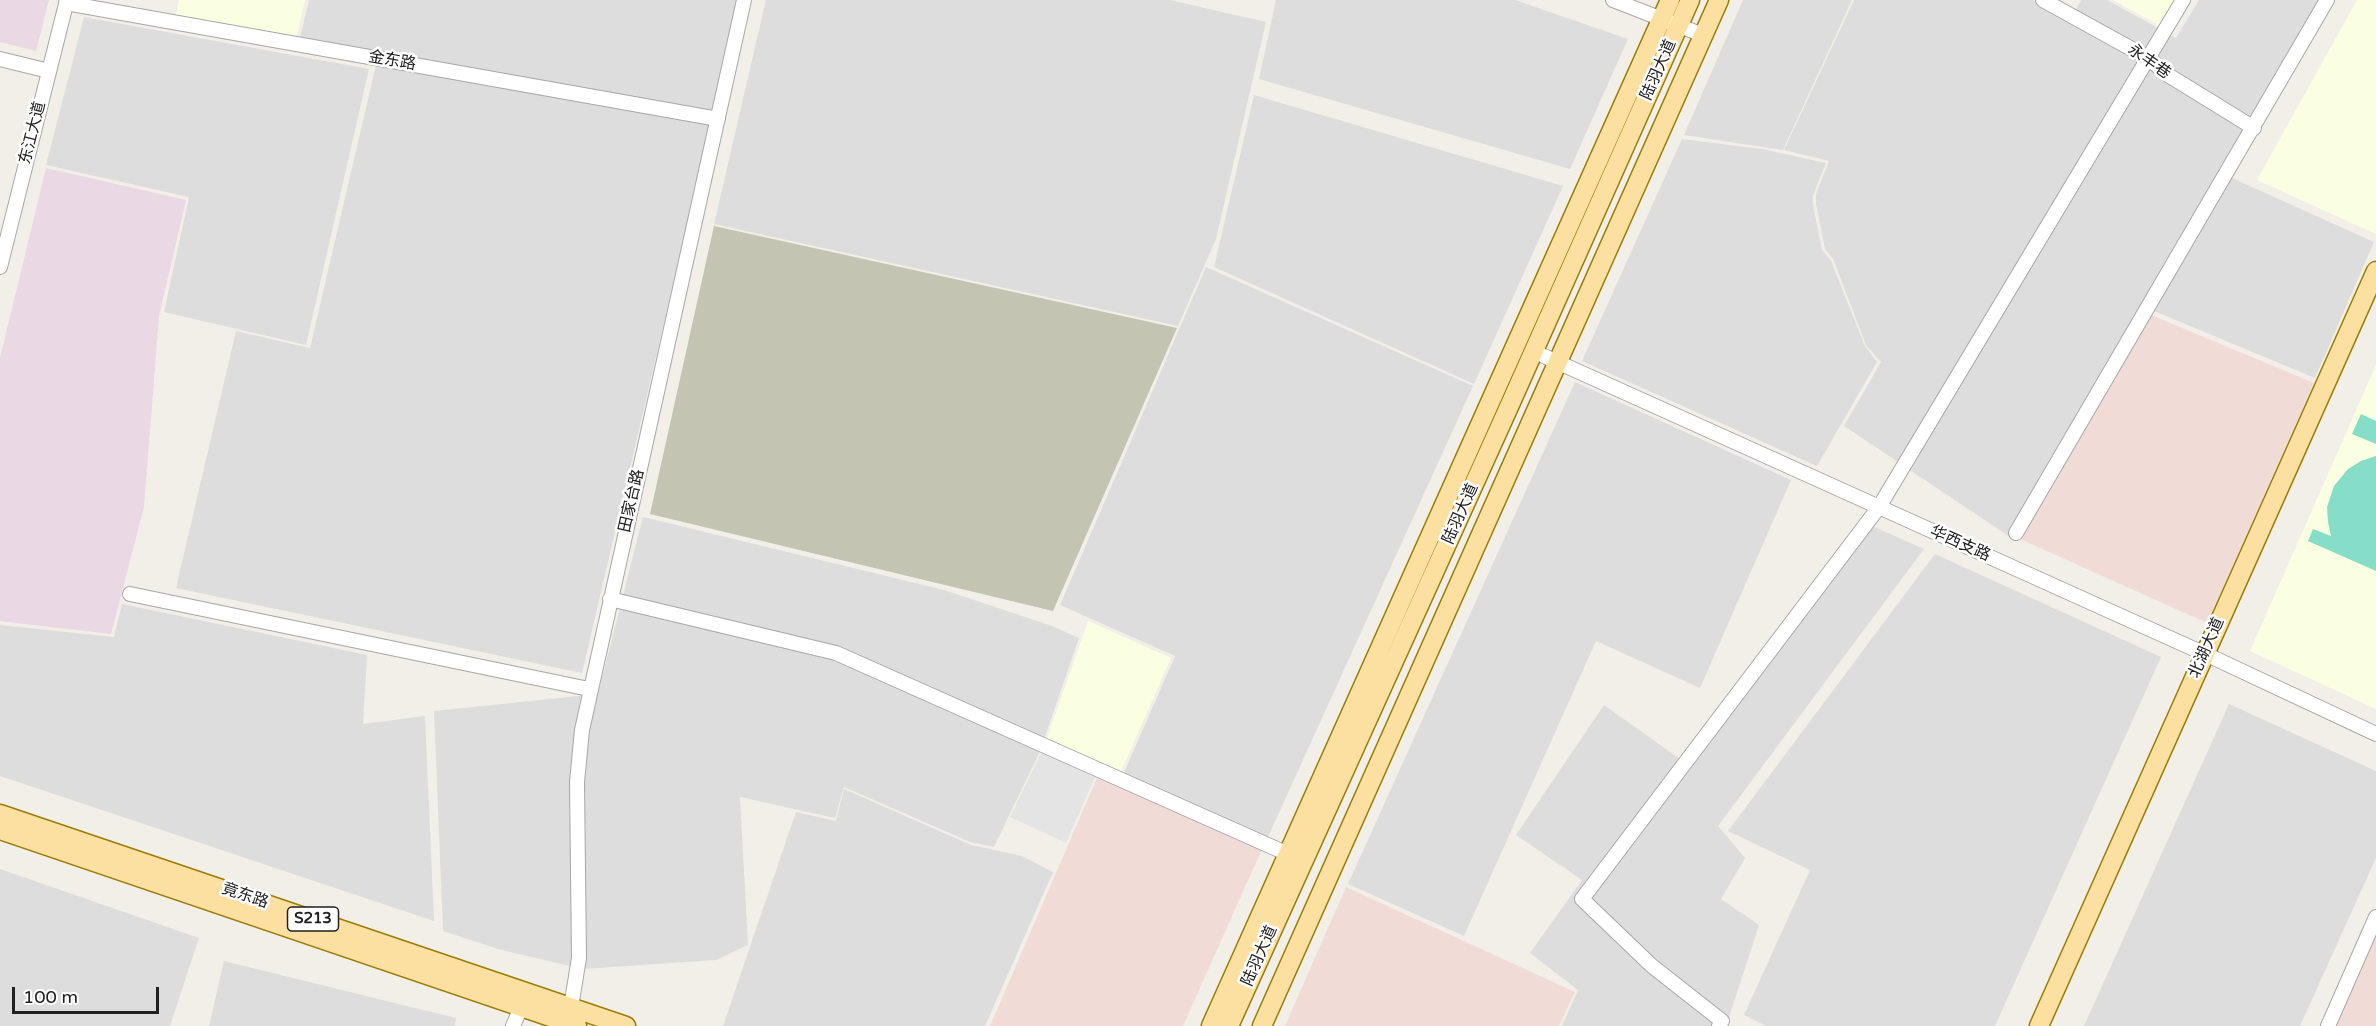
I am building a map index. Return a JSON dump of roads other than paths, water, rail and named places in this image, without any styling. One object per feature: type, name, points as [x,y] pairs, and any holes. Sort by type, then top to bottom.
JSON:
[{"type":"main road","points":[[1262,1026],[1551,359],[1683,27],[1670,0]]},
{"type":"main road","name":"陆羽大道","points":[[1683,27],[1690,0]]},
{"type":"main road","name":"陆羽大道","points":[[1229,1026],[1683,27],[1700,0]]},
{"type":"main road","points":[[1211,1026],[1288,854],[1683,27],[1719,0]]},
{"type":"main road","name":"北湖大道","points":[[2050,1026],[2376,271]]},
{"type":"main road","name":"北湖大道","points":[[2039,1026],[2376,297]]},
{"type":"main road","name":"陆羽大道","points":[[1242,1026],[1551,359]]},
{"type":"main road","name":"竟东路","points":[[0,814],[524,1000],[577,1026]]},
{"type":"main road","name":"竟东路","points":[[0,830],[524,1000],[571,1007],[626,1026]]},
{"type":"street","name":"田家台路","points":[[571,1007],[579,958],[579,755],[589,689],[744,0]]},
{"type":"street","points":[[1613,0],[1683,27]]},
{"type":"street","name":"永丰巷","points":[[2043,0],[2148,58],[2168,75],[2254,128]]},
{"type":"street","points":[[1719,1026],[1722,1021],[1652,966],[1582,899],[1879,507],[2183,0]]},
{"type":"street","points":[[2016,533],[2327,0]]},
{"type":"street","name":"金东路","points":[[66,2],[718,119]]},
{"type":"street","name":"东江大道","points":[[0,267],[66,2]]},
{"type":"street","points":[[0,59],[49,71]]},
{"type":"street","name":"华西支路","points":[[1551,359],[2209,656],[2376,734]]},
{"type":"street","points":[[130,594],[589,689]]},
{"type":"street","points":[[610,598],[837,653],[1288,854]]},
{"type":"street","points":[[2328,1026],[2376,917]]},
{"type":"street","points":[[513,1026],[524,1000]]}]
